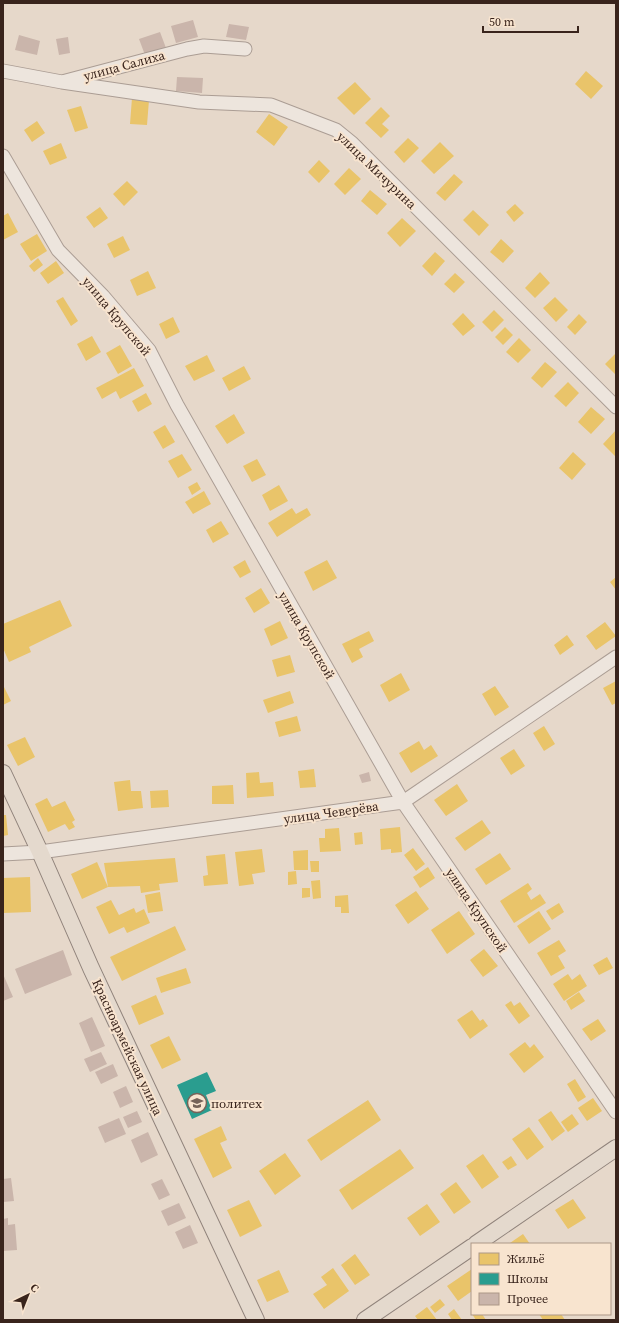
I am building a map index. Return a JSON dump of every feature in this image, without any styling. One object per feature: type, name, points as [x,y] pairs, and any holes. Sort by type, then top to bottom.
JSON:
[{"type":"main road","name":"Красноармейская улица","points":[[3,773],[40,852],[91,968],[256,1320]]},
{"type":"main road","points":[[477,1243],[616,1148]]},
{"type":"main road","points":[[365,1320],[471,1248]]},
{"type":"street","name":"улица Салиха","points":[[3,71],[62,82],[187,49],[204,46],[245,49]]},
{"type":"street","name":"улица Мичурина","points":[[62,82],[199,102],[271,105],[336,130],[352,143],[616,407]]},
{"type":"street","name":"улица Крупской","points":[[3,156],[58,250],[103,296],[149,350],[189,426],[403,802],[616,1112]]},
{"type":"street","name":"улица Чеверёва","points":[[3,854],[40,852],[403,802],[616,657]]},
{"type":"building: Жильё","points":[[586,71],[603,86],[591,99],[575,84]]},
{"type":"building: Жильё","points":[[355,82],[371,99],[354,115],[337,98]]},
{"type":"building: Жильё","points":[[132,98],[149,100],[147,125],[130,124]]},
{"type":"building: Жильё","points":[[81,106],[88,128],[75,132],[67,110]]},
{"type":"building: Жильё","points":[[381,107],[390,116],[382,124],[389,130],[381,138],[365,123]]},
{"type":"building: Жильё","points":[[269,114],[288,127],[274,146],[256,132]]},
{"type":"building: Жильё","points":[[37,121],[45,133],[32,142],[24,130]]},
{"type":"building: Жильё","points":[[408,138],[419,148],[404,163],[394,152]]},
{"type":"building: Жильё","points":[[440,142],[454,156],[434,174],[421,161]]},
{"type":"building: Жильё","points":[[61,143],[67,158],[50,165],[43,151]]},
{"type":"building: Жильё","points":[[319,160],[330,171],[319,183],[308,172]]},
{"type":"building: Жильё","points":[[349,168],[361,179],[345,195],[334,184]]},
{"type":"building: Жильё","points":[[454,174],[463,182],[445,201],[436,193]]},
{"type":"building: Жильё","points":[[127,181],[138,192],[124,206],[113,194]]},
{"type":"building: Жильё","points":[[370,190],[387,204],[377,215],[361,201]]},
{"type":"building: Жильё","points":[[515,204],[524,213],[514,222],[506,212]]},
{"type":"building: Жильё","points":[[100,207],[108,218],[94,228],[86,217]]},
{"type":"building: Жильё","points":[[473,210],[489,225],[479,236],[463,220]]},
{"type":"building: Жильё","points":[[8,213],[18,232],[3,240],[3,216]]},
{"type":"building: Жильё","points":[[402,218],[416,231],[400,247],[387,233]]},
{"type":"building: Жильё","points":[[37,234],[47,251],[31,261],[20,244]]},
{"type":"building: Жильё","points":[[123,236],[130,250],[114,258],[107,244]]},
{"type":"building: Жильё","points":[[501,239],[514,251],[503,263],[490,252]]},
{"type":"building: Жильё","points":[[435,252],[445,261],[432,276],[422,266]]},
{"type":"building: Жильё","points":[[38,258],[43,265],[34,272],[29,266]]},
{"type":"building: Жильё","points":[[56,261],[64,273],[48,284],[40,273]]},
{"type":"building: Жильё","points":[[148,271],[156,288],[137,296],[130,280]]},
{"type":"building: Жильё","points":[[540,272],[550,283],[535,298],[525,288]]},
{"type":"building: Жильё","points":[[455,273],[465,282],[454,293],[444,284]]},
{"type":"building: Жильё","points":[[63,297],[78,321],[71,326],[56,301]]},
{"type":"building: Жильё","points":[[555,297],[568,310],[556,322],[543,308]]},
{"type":"building: Жильё","points":[[494,310],[504,320],[492,332],[482,322]]},
{"type":"building: Жильё","points":[[463,313],[475,326],[463,336],[452,324]]},
{"type":"building: Жильё","points":[[579,314],[587,322],[575,335],[567,327]]},
{"type":"building: Жильё","points":[[173,317],[180,332],[166,339],[159,324]]},
{"type":"building: Жильё","points":[[505,327],[513,335],[503,345],[495,337]]},
{"type":"building: Жильё","points":[[92,336],[101,352],[86,361],[77,344]]},
{"type":"building: Жильё","points":[[519,338],[531,350],[518,363],[506,352]]},
{"type":"building: Жильё","points":[[120,345],[132,366],[118,374],[106,353]]},
{"type":"building: Жильё","points":[[616,353],[616,375],[605,364]]},
{"type":"building: Жильё","points":[[207,355],[215,371],[194,381],[185,366]]},
{"type":"building: Жильё","points":[[545,362],[557,372],[542,388],[531,378]]},
{"type":"building: Жильё","points":[[244,366],[251,379],[229,391],[222,378]]},
{"type":"building: Жильё","points":[[134,368],[144,386],[120,399],[116,391],[102,399],[96,388]]},
{"type":"building: Жильё","points":[[568,382],[579,393],[566,407],[554,396]]},
{"type":"building: Жильё","points":[[146,393],[152,404],[138,412],[132,401]]},
{"type":"building: Жильё","points":[[591,407],[605,419],[591,434],[578,422]]},
{"type":"building: Жильё","points":[[234,414],[245,433],[227,444],[215,426]]},
{"type":"building: Жильё","points":[[165,425],[175,442],[163,449],[153,432]]},
{"type":"building: Жильё","points":[[616,430],[616,457],[603,444]]},
{"type":"building: Жильё","points":[[573,452],[586,464],[572,480],[559,468]]},
{"type":"building: Жильё","points":[[182,454],[192,470],[178,478],[168,461]]},
{"type":"building: Жильё","points":[[257,459],[266,475],[252,482],[243,466]]},
{"type":"building: Жильё","points":[[197,482],[201,489],[192,495],[188,487]]},
{"type":"building: Жильё","points":[[279,485],[288,501],[270,511],[262,495]]},
{"type":"building: Жильё","points":[[204,491],[211,504],[193,514],[185,502]]},
{"type":"building: Жильё","points":[[292,508],[296,514],[307,508],[311,515],[277,537],[268,523]]},
{"type":"building: Жильё","points":[[221,521],[229,534],[213,543],[206,530]]},
{"type":"building: Жильё","points":[[245,560],[251,572],[240,578],[233,567]]},
{"type":"building: Жильё","points":[[327,560],[337,578],[313,591],[304,572]]},
{"type":"building: Жильё","points":[[616,577],[616,590],[610,582]]},
{"type":"building: Жильё","points":[[261,588],[270,603],[254,613],[245,598]]},
{"type":"building: Жильё","points":[[60,600],[72,626],[29,647],[31,652],[9,662],[3,648],[3,624]]},
{"type":"building: Жильё","points":[[280,621],[288,638],[271,646],[264,629]]},
{"type":"building: Жильё","points":[[605,622],[616,636],[596,650],[586,636]]},
{"type":"building: Жильё","points":[[369,631],[374,641],[359,649],[363,657],[352,663],[342,644]]},
{"type":"building: Жильё","points":[[567,635],[574,645],[560,655],[554,645]]},
{"type":"building: Жильё","points":[[290,655],[295,672],[277,677],[272,660]]},
{"type":"building: Жильё","points":[[401,673],[410,690],[389,702],[380,685]]},
{"type":"building: Жильё","points":[[616,681],[616,703],[612,705],[603,688]]},
{"type":"building: Жильё","points":[[3,685],[11,701],[3,705]]},
{"type":"building: Жильё","points":[[495,686],[509,707],[495,716],[482,694]]},
{"type":"building: Жильё","points":[[290,691],[294,703],[268,713],[263,700]]},
{"type":"building: Жильё","points":[[297,716],[301,731],[279,737],[275,722]]},
{"type":"building: Жильё","points":[[544,726],[555,744],[544,751],[533,733]]},
{"type":"building: Жильё","points":[[25,737],[35,757],[18,766],[7,745]]},
{"type":"building: Жильё","points":[[419,741],[424,750],[431,745],[438,756],[411,773],[399,753]]},
{"type":"building: Жильё","points":[[514,749],[525,766],[511,775],[500,758]]},
{"type":"building: Жильё","points":[[314,769],[316,787],[300,788],[298,771]]},
{"type":"building: Жильё","points":[[259,772],[260,783],[273,782],[274,796],[247,798],[246,773]]},
{"type":"building: Жильё","points":[[130,780],[131,791],[141,791],[143,808],[118,811],[114,782]]},
{"type":"building: Жильё","points":[[457,784],[468,801],[446,816],[434,800]]},
{"type":"building: Жильё","points":[[233,785],[234,804],[212,804],[212,786]]},
{"type":"building: Жильё","points":[[168,790],[169,807],[151,808],[150,791]]},
{"type":"building: Жильё","points":[[47,798],[52,807],[65,801],[75,820],[72,822],[75,827],[69,830],[65,824],[48,832],[35,804]]},
{"type":"building: Жильё","points":[[3,815],[6,815],[8,835],[3,836]]},
{"type":"building: Жильё","points":[[482,820],[491,833],[465,851],[455,838]]},
{"type":"building: Жильё","points":[[400,827],[402,852],[391,853],[391,849],[381,850],[380,829]]},
{"type":"building: Жильё","points":[[339,828],[341,851],[320,852],[319,838],[325,838],[325,829]]},
{"type":"building: Жильё","points":[[362,832],[363,844],[355,845],[354,833]]},
{"type":"building: Жильё","points":[[413,848],[425,864],[416,871],[404,855]]},
{"type":"building: Жильё","points":[[262,849],[265,872],[252,874],[254,884],[239,886],[235,852]]},
{"type":"building: Жильё","points":[[308,850],[308,870],[294,870],[293,851]]},
{"type":"building: Жильё","points":[[500,853],[511,869],[486,885],[475,869]]},
{"type":"building: Жильё","points":[[225,854],[228,884],[204,886],[203,876],[208,875],[206,856]]},
{"type":"building: Жильё","points":[[175,858],[178,882],[159,884],[160,890],[141,893],[140,886],[108,887],[104,863]]},
{"type":"building: Жильё","points":[[310,861],[319,861],[319,872],[311,872]]},
{"type":"building: Жильё","points":[[97,862],[108,887],[82,899],[71,874]]},
{"type":"building: Жильё","points":[[428,867],[435,878],[420,888],[413,877]]},
{"type":"building: Жильё","points":[[296,871],[297,884],[288,885],[288,872]]},
{"type":"building: Жильё","points":[[30,877],[31,912],[3,913],[3,878]]},
{"type":"building: Жильё","points":[[320,880],[321,898],[313,899],[311,881]]},
{"type":"building: Жильё","points":[[528,883],[532,889],[527,893],[531,900],[540,894],[546,903],[514,923],[500,901]]},
{"type":"building: Жильё","points":[[302,888],[310,888],[310,897],[302,898]]},
{"type":"building: Жильё","points":[[416,891],[429,909],[408,924],[395,905]]},
{"type":"building: Жильё","points":[[160,892],[163,911],[148,913],[145,895]]},
{"type":"building: Жильё","points":[[348,895],[349,913],[341,913],[341,907],[335,907],[335,896]]},
{"type":"building: Жильё","points":[[111,900],[119,915],[134,908],[136,913],[144,909],[150,923],[127,933],[124,927],[109,934],[96,907]]},
{"type":"building: Жильё","points":[[559,903],[564,912],[552,920],[546,911]]},
{"type":"building: Жильё","points":[[459,911],[475,934],[447,954],[431,930]]},
{"type":"building: Жильё","points":[[539,911],[551,929],[529,944],[517,926]]},
{"type":"building: Жильё","points":[[175,926],[186,950],[122,981],[110,957]]},
{"type":"building: Жильё","points":[[559,940],[566,951],[558,956],[565,968],[551,976],[537,953]]},
{"type":"building: Жильё","points":[[484,949],[498,966],[483,977],[470,960]]},
{"type":"building: Жильё","points":[[607,957],[613,968],[599,975],[593,965]]},
{"type":"building: Жильё","points":[[186,968],[191,983],[161,993],[156,978]]},
{"type":"building: Жильё","points":[[568,974],[572,980],[580,974],[587,986],[564,1001],[553,984]]},
{"type":"building: Жильё","points":[[579,992],[585,1001],[571,1010],[566,1001]]},
{"type":"building: Жильё","points":[[156,995],[164,1014],[139,1025],[131,1006]]},
{"type":"building: Жильё","points":[[511,1001],[514,1006],[520,1002],[530,1016],[519,1024],[505,1005]]},
{"type":"building: Жильё","points":[[472,1010],[480,1021],[483,1019],[488,1026],[470,1039],[457,1020]]},
{"type":"building: Жильё","points":[[598,1019],[606,1031],[591,1041],[582,1029]]},
{"type":"building: Жильё","points":[[169,1036],[181,1060],[162,1069],[150,1045]]},
{"type":"building: Жильё","points":[[525,1042],[530,1048],[534,1044],[544,1057],[524,1073],[509,1054]]},
{"type":"building: Жильё","points":[[575,1079],[586,1097],[578,1102],[567,1084]]},
{"type":"building: Жильё","points":[[593,1098],[602,1111],[587,1121],[578,1108]]},
{"type":"building: Жильё","points":[[368,1100],[381,1120],[321,1161],[307,1140]]},
{"type":"building: Жильё","points":[[551,1111],[565,1131],[552,1141],[538,1120]]},
{"type":"building: Жильё","points":[[572,1114],[579,1124],[568,1132],[561,1122]]},
{"type":"building: Жильё","points":[[221,1126],[227,1140],[220,1143],[232,1168],[213,1178],[194,1139]]},
{"type":"building: Жильё","points":[[529,1127],[544,1147],[527,1160],[512,1139]]},
{"type":"building: Жильё","points":[[400,1149],[414,1168],[352,1210],[339,1190]]},
{"type":"building: Жильё","points":[[285,1153],[301,1176],[275,1195],[259,1171]]},
{"type":"building: Жильё","points":[[483,1154],[499,1177],[482,1189],[466,1166]]},
{"type":"building: Жильё","points":[[511,1156],[517,1165],[508,1170],[502,1162]]},
{"type":"building: Жильё","points":[[456,1182],[471,1202],[454,1214],[440,1194]]},
{"type":"building: Жильё","points":[[573,1199],[586,1218],[568,1229],[555,1210]]},
{"type":"building: Жильё","points":[[249,1200],[262,1226],[240,1237],[227,1210]]},
{"type":"building: Жильё","points":[[427,1204],[440,1222],[420,1236],[407,1218]]},
{"type":"building: Жильё","points":[[523,1234],[529,1243],[510,1243]]},
{"type":"building: Жильё","points":[[355,1254],[370,1275],[355,1285],[341,1265]]},
{"type":"building: Жильё","points":[[333,1268],[349,1291],[324,1309],[313,1294],[327,1285],[321,1277]]},
{"type":"building: Жильё","points":[[279,1270],[289,1292],[267,1302],[257,1280]]},
{"type":"building: Жильё","points":[[471,1270],[471,1292],[458,1301],[447,1286]]},
{"type":"building: Жильё","points":[[440,1299],[445,1305],[435,1313],[430,1307]]},
{"type":"building: Жильё","points":[[427,1307],[437,1320],[418,1320],[415,1316]]},
{"type":"building: Жильё","points":[[454,1309],[462,1320],[452,1320],[448,1314]]},
{"type":"building: Жильё","points":[[473,1315],[483,1315],[486,1320],[476,1320]]},
{"type":"building: Жильё","points":[[540,1315],[562,1315],[565,1320],[543,1320]]},
{"type":"building: Школы","name":"политех","points":[[207,1072],[216,1091],[206,1095],[212,1110],[192,1119],[177,1085]]},
{"type":"building: Прочее","points":[[193,20],[198,37],[176,43],[171,26]]},
{"type":"building: Прочее","points":[[229,24],[249,27],[246,40],[226,37]]},
{"type":"building: Прочее","points":[[160,32],[166,48],[145,55],[139,39]]},
{"type":"building: Прочее","points":[[19,35],[40,41],[37,55],[15,50]]},
{"type":"building: Прочее","points":[[68,37],[70,53],[59,55],[56,39]]},
{"type":"building: Прочее","points":[[177,77],[203,78],[202,93],[176,91]]},
{"type":"building: Прочее","points":[[369,772],[371,781],[362,783],[359,775]]},
{"type":"building: Прочее","points":[[63,950],[72,975],[25,994],[15,969]]},
{"type":"building: Прочее","points":[[3,974],[13,997],[3,1001]]},
{"type":"building: Прочее","points":[[92,1017],[105,1046],[91,1052],[79,1023]]},
{"type":"building: Прочее","points":[[101,1052],[107,1064],[90,1072],[84,1059]]},
{"type":"building: Прочее","points":[[113,1064],[118,1076],[101,1084],[95,1072]]},
{"type":"building: Прочее","points":[[126,1086],[133,1102],[120,1108],[113,1092]]},
{"type":"building: Прочее","points":[[137,1111],[142,1122],[128,1128],[123,1117]]},
{"type":"building: Прочее","points":[[119,1118],[126,1134],[105,1143],[98,1127]]},
{"type":"building: Прочее","points":[[148,1132],[158,1155],[141,1163],[131,1140]]},
{"type":"building: Прочее","points":[[11,1178],[14,1201],[3,1202],[3,1179]]},
{"type":"building: Прочее","points":[[162,1179],[170,1195],[159,1200],[151,1184]]},
{"type":"building: Прочее","points":[[179,1203],[186,1218],[168,1226],[161,1211]]},
{"type":"building: Прочее","points":[[8,1218],[8,1225],[15,1224],[17,1250],[3,1251],[3,1219]]},
{"type":"building: Прочее","points":[[190,1225],[198,1243],[183,1249],[175,1232]]},
{"type":"place","name":"политех","points":[[197,1103]]}]
